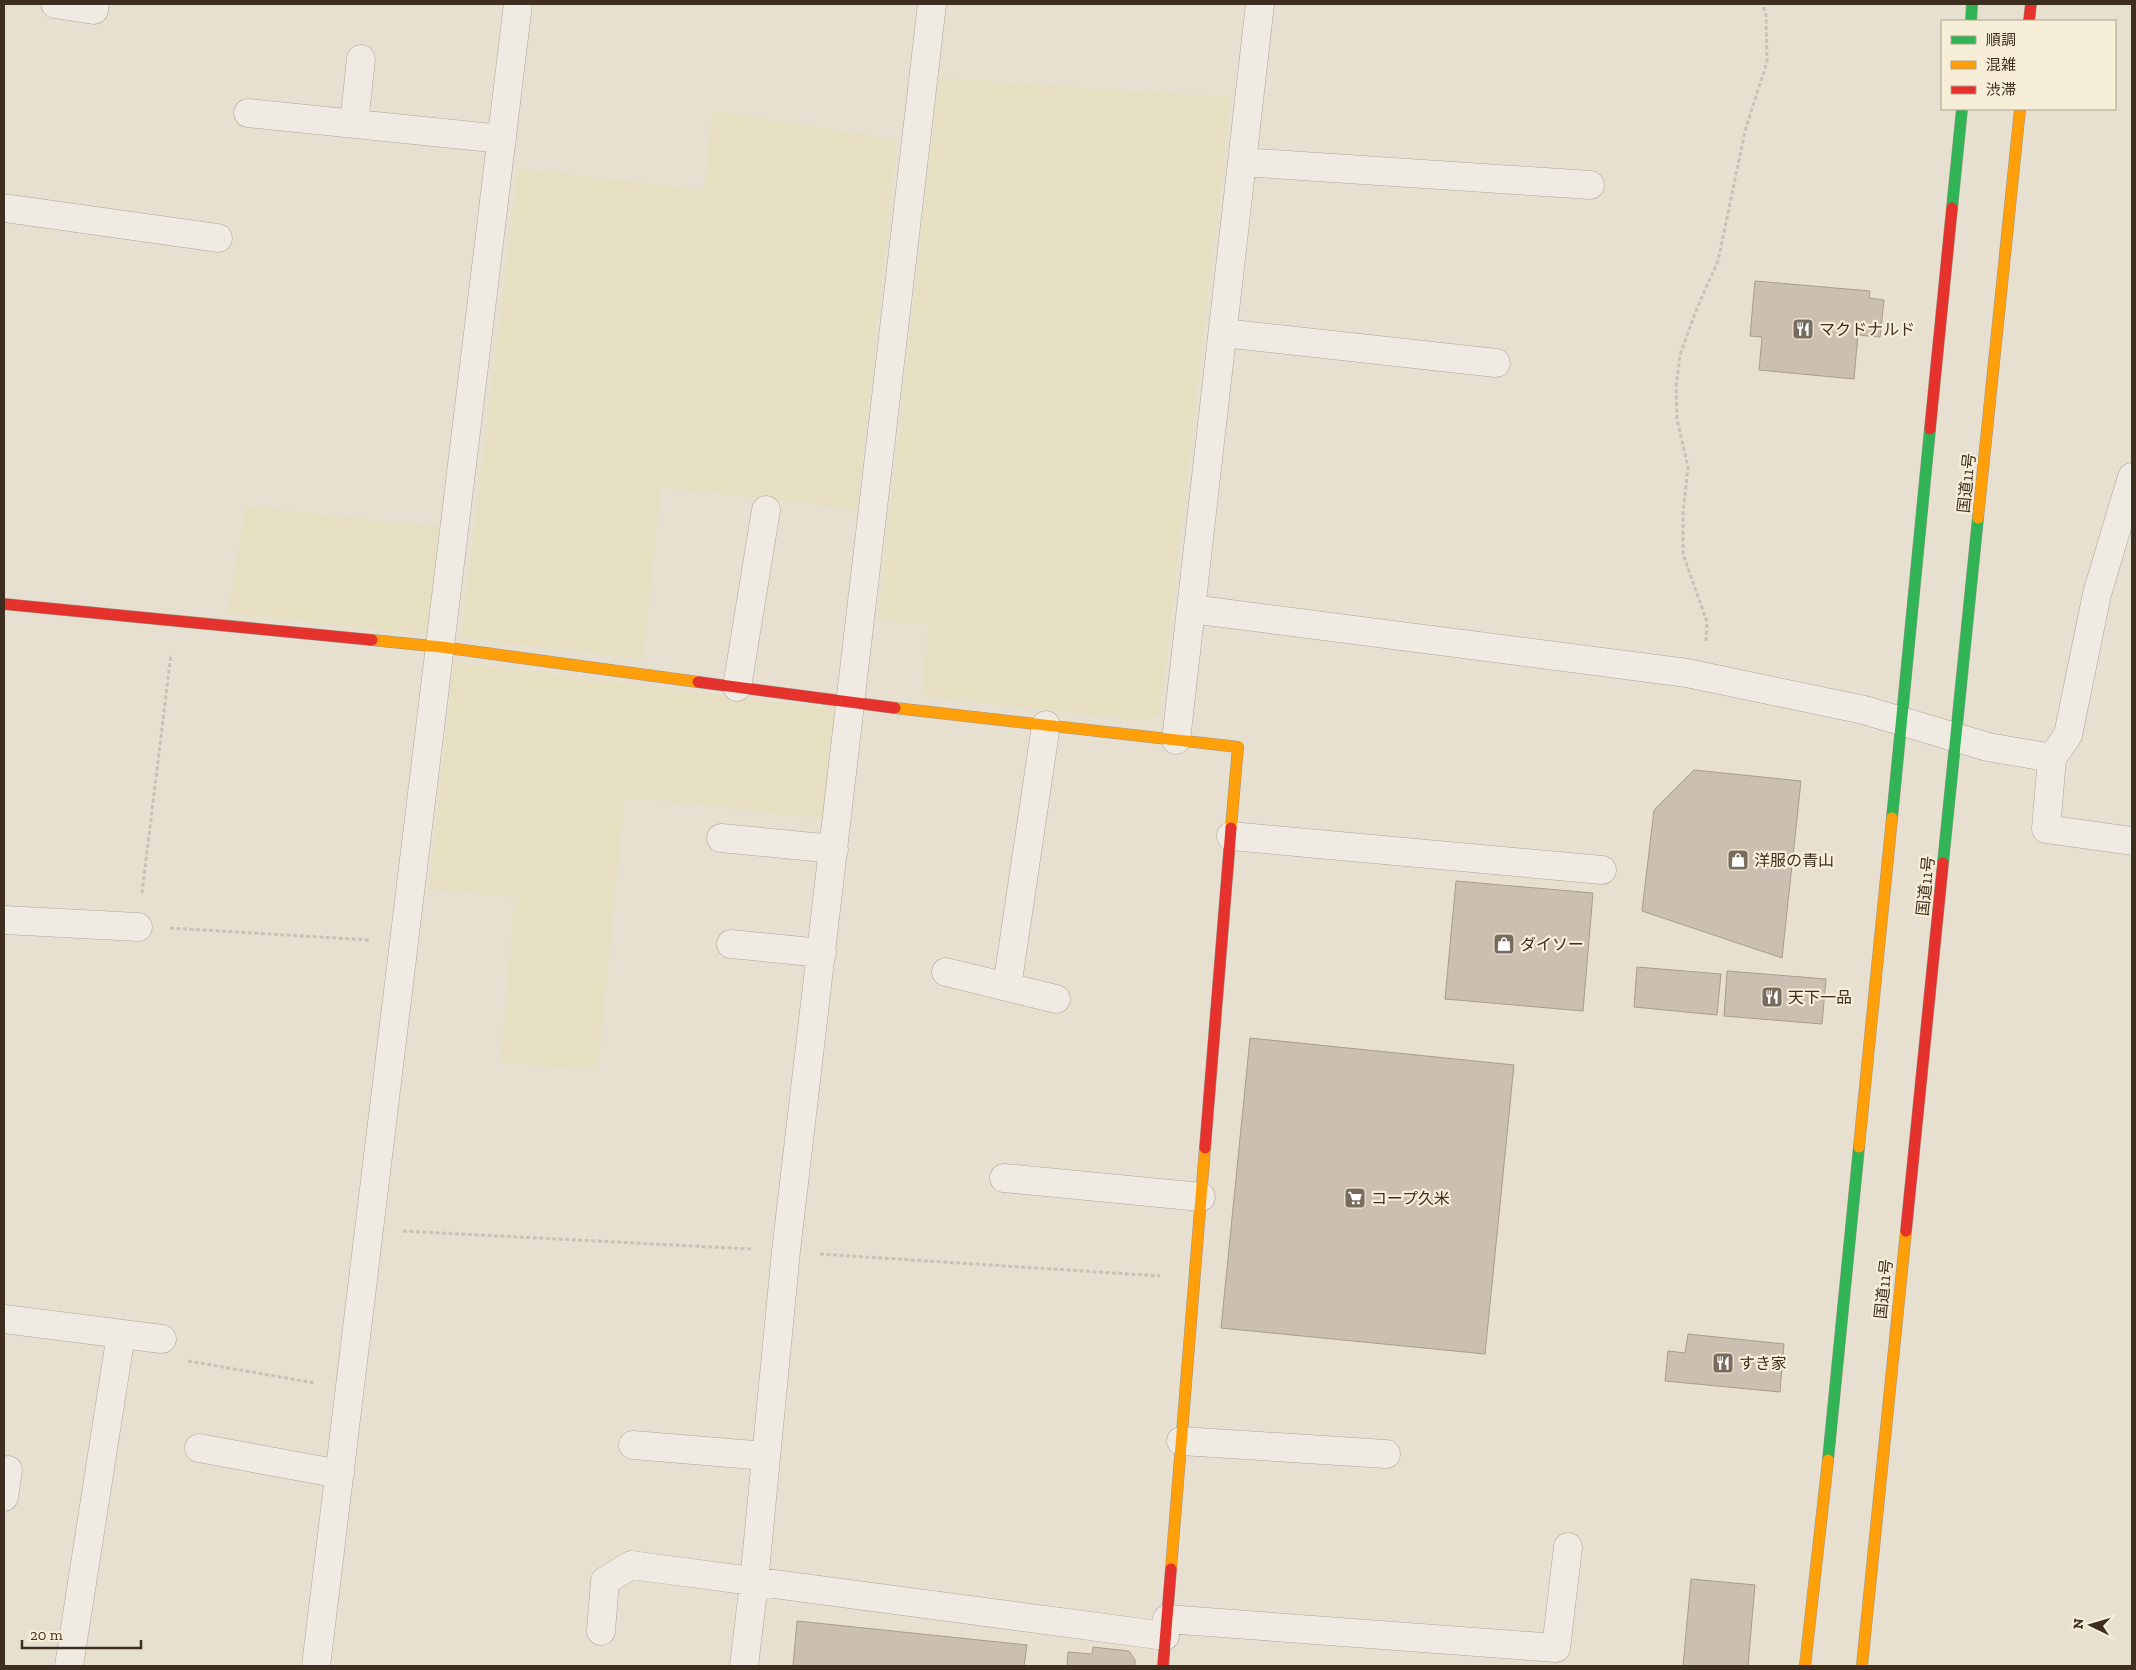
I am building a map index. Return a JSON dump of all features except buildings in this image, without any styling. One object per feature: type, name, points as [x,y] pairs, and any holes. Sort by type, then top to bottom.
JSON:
[{"type":"main road","points":[[1971,20],[1972,4]]},
{"type":"main road","points":[[2029,20],[2031,4]]},
{"type":"main road","points":[[1805,1666],[1830,1441],[1962,110]]},
{"type":"main road","name":"国道11号","points":[[1862,1666],[2020,110]]},
{"type":"main road","points":[[4,604],[441,647],[851,703],[1238,748],[1163,1666]]},
{"type":"street","points":[[55,4],[94,10],[95,4]]},
{"type":"street","points":[[316,1666],[518,4]]},
{"type":"street","points":[[744,1666],[786,1251],[932,4]]},
{"type":"street","points":[[1176,740],[1260,4]]},
{"type":"street","points":[[354,123],[361,58]]},
{"type":"street","points":[[248,113],[502,139]]},
{"type":"street","points":[[1242,162],[1590,185]]},
{"type":"street","points":[[4,208],[218,238]]},
{"type":"street","points":[[1223,333],[1496,363]]},
{"type":"street","points":[[2132,477],[2097,594],[2068,735],[2052,758],[2046,829],[2132,840]]},
{"type":"street","points":[[737,687],[766,510]]},
{"type":"street","points":[[1191,608],[1494,647],[1703,677],[1864,710],[1988,747],[2052,758]]},
{"type":"street","points":[[1007,987],[1046,725]]},
{"type":"street","points":[[1231,836],[1602,870]]},
{"type":"street","points":[[721,838],[834,849]]},
{"type":"street","points":[[4,920],[138,926]]},
{"type":"street","points":[[731,944],[822,953]]},
{"type":"street","points":[[946,972],[1056,999]]},
{"type":"street","points":[[1004,1178],[1201,1197]]},
{"type":"street","points":[[4,1320],[162,1339]]},
{"type":"street","points":[[68,1666],[120,1334]]},
{"type":"street","points":[[1181,1441],[1386,1454]]},
{"type":"street","points":[[632,1445],[766,1456]]},
{"type":"street","points":[[199,1448],[340,1474]]},
{"type":"street","points":[[4,1497],[8,1470]]},
{"type":"street","points":[[601,1630],[606,1581],[631,1565],[754,1582],[1166,1628],[1556,1648],[1568,1547]]},
{"type":"path","points":[[1703,677],[1707,622],[1683,554],[1683,512],[1688,467],[1677,419],[1676,387],[1680,354],[1697,308],[1718,261],[1745,131],[1767,62],[1766,14],[1762,4]]},
{"type":"path","points":[[175,621],[138,926],[405,942]]},
{"type":"path","points":[[162,1339],[183,1360],[350,1388]]},
{"type":"shaded area","points":[[939,78],[1231,97],[1160,714],[1146,721],[922,696],[928,625],[878,619]]},
{"type":"shaded area","points":[[712,111],[897,139],[857,510],[661,487],[643,660],[461,637],[518,168],[704,190]]},
{"type":"shaded area","points":[[246,506],[446,528],[436,636],[227,613]]},
{"type":"shaded area","points":[[454,662],[835,709],[824,819],[625,797],[598,1071],[500,1062],[515,898],[429,889]]},
{"type":"traffic: fast","points":[[1971,20],[1972,4]]},
{"type":"traffic: fast","points":[[1952,208],[1962,110]]},
{"type":"traffic: fast","points":[[1892,818],[1930,429]]},
{"type":"traffic: fast","points":[[1943,863],[1978,518]]},
{"type":"traffic: fast","points":[[1828,1460],[1859,1147]]},
{"type":"traffic: slow","points":[[1978,518],[2020,110]]},
{"type":"traffic: slow","points":[[372,640],[441,647],[698,682]]},
{"type":"traffic: slow","points":[[895,708],[1238,747],[1231,828]]},
{"type":"traffic: slow","points":[[1859,1147],[1892,818]]},
{"type":"traffic: slow","points":[[1171,1569],[1205,1148]]},
{"type":"traffic: slow","points":[[1862,1666],[1906,1231]]},
{"type":"traffic: slow","points":[[1805,1666],[1828,1460]]},
{"type":"traffic: jam","points":[[2029,20],[2031,4]]},
{"type":"traffic: jam","points":[[1930,429],[1952,208]]},
{"type":"traffic: jam","points":[[4,604],[372,640]]},
{"type":"traffic: jam","points":[[698,682],[895,708]]},
{"type":"traffic: jam","points":[[1205,1148],[1231,828]]},
{"type":"traffic: jam","points":[[1906,1231],[1943,863]]},
{"type":"traffic: jam","points":[[1163,1666],[1171,1569]]},
{"type":"place","name":"マクドナルド","points":[[1803,329]]},
{"type":"place","name":"洋服の青山","points":[[1738,860]]},
{"type":"place","name":"ダイソー","points":[[1504,944]]},
{"type":"place","name":"天下一品","points":[[1772,997]]},
{"type":"place","name":"コープ久米","points":[[1355,1198]]},
{"type":"place","name":"すき家","points":[[1723,1363]]}]
